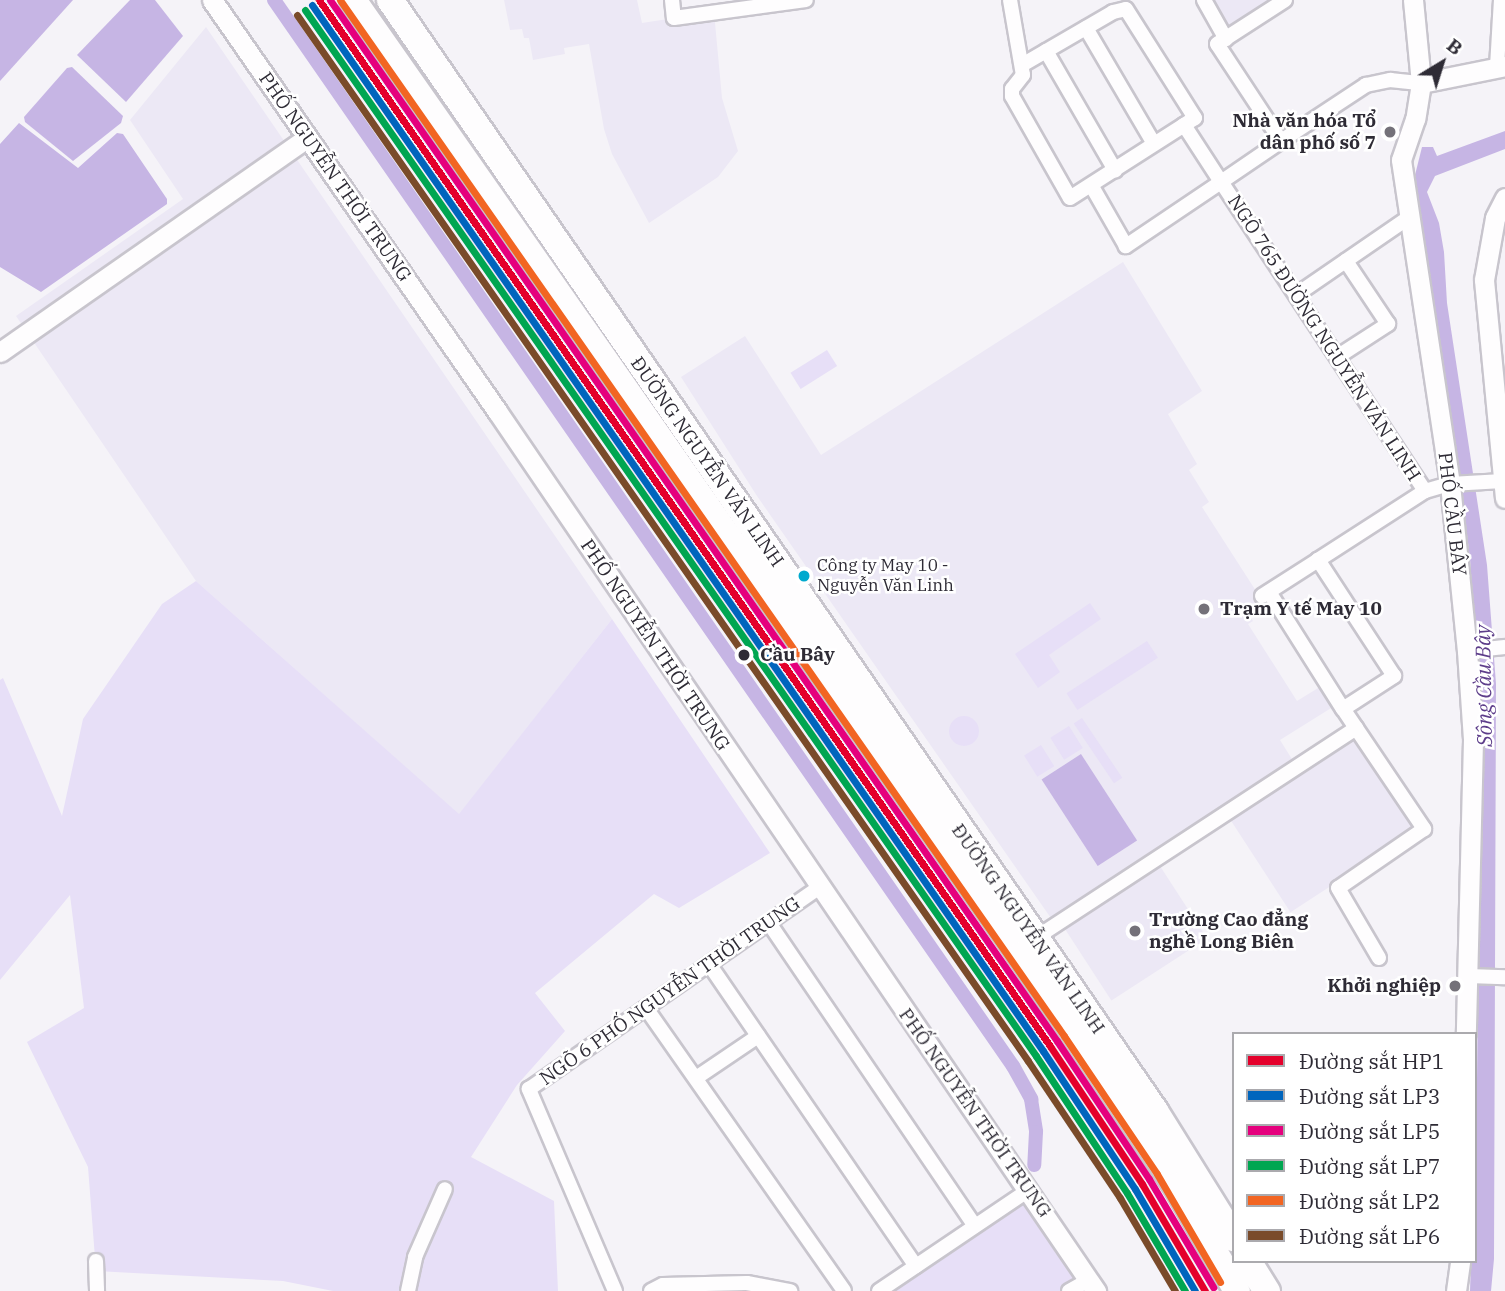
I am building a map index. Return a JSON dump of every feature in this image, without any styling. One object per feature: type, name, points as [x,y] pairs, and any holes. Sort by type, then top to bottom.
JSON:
[{"type":"highway","name":"ĐƯỜNG NGUYỄN VĂN LINH","points":[[353,0],[933,809],[1034,939],[1155,1111],[1232,1235]]},
{"type":"highway","name":"ĐƯỜNG NGUYỄN VĂN LINH","points":[[390,0],[551,223],[1177,1186],[1237,1291]]},
{"type":"highway","points":[[1249,1263],[1267,1291]]},
{"type":"street","name":"PHỐ NGUYỄN THỜI TRUNG","points":[[212,0],[492,403],[1093,1285]]},
{"type":"street","points":[[672,0],[674,18],[713,6],[806,0]]},
{"type":"street","points":[[1010,0],[1023,79],[1012,89],[1012,96],[1070,198],[1195,118],[1126,9],[1113,12],[1022,65]]},
{"type":"street","points":[[1204,0],[1226,38]]},
{"type":"street","points":[[1281,141],[1217,44],[1285,0]]},
{"type":"street","name":"PHỐ CẦU BÂY","points":[[1413,0],[1421,83],[1415,119],[1401,160],[1450,484],[1473,740],[1466,1032]]},
{"type":"street","points":[[1421,83],[1501,66],[1501,0]]},
{"type":"street","points":[[1086,28],[1154,144]]},
{"type":"street","points":[[1046,51],[1115,170]]},
{"type":"street","name":"NGÕ 765 ĐƯỜNG NGUYỄN VĂN LINH","points":[[1343,709],[1265,595],[1425,491],[1222,182],[1366,85],[1390,80],[1421,83]]},
{"type":"street","points":[[1091,185],[1126,246],[1222,182],[1184,125]]},
{"type":"street","points":[[0,352],[307,138]]},
{"type":"street","points":[[1425,491],[1450,484],[1498,487],[1484,280],[1495,218],[1505,198]]},
{"type":"street","points":[[1296,295],[1408,218]]},
{"type":"street","points":[[1337,357],[1388,324],[1346,261]]},
{"type":"street","points":[[1318,560],[1394,676],[1343,709],[1424,829],[1338,888],[1379,958]]},
{"type":"street","points":[[1467,651],[1501,648]]},
{"type":"street","points":[[1034,939],[1356,728]]},
{"type":"street","name":"NGÕ 6 PHỐ NGUYỄN THỜI TRUNG","points":[[615,1291],[529,1089],[820,887]]},
{"type":"street","points":[[769,923],[975,1226]]},
{"type":"street","points":[[709,964],[916,1266]]},
{"type":"street","points":[[1468,976],[1505,977]]},
{"type":"street","points":[[646,1008],[844,1291]]},
{"type":"street","points":[[696,1078],[758,1036]]},
{"type":"street","points":[[408,1291],[415,1257],[445,1189]]},
{"type":"street","points":[[879,1291],[1029,1190]]},
{"type":"street","points":[[96,1261],[97,1291]]},
{"type":"street","points":[[1456,1291],[1460,1263]]},
{"type":"street","points":[[651,1291],[663,1285],[747,1283],[790,1291]]},
{"type":"street","points":[[1069,1291],[1093,1285]]},
{"type":"shaded area","points":[[504,0],[637,0],[642,23],[714,12],[722,98],[738,151],[718,177],[649,223],[612,154],[604,129],[589,44],[564,48],[565,54],[533,60],[529,38],[524,38],[522,29],[510,30]]},
{"type":"shaded area","points":[[1207,0],[1285,0],[1229,36]]},
{"type":"shaded area","points":[[206,27],[612,619],[459,815],[196,581],[16,316],[183,199],[130,120]]},
{"type":"shaded area","points":[[426,146],[1072,1074],[1064,1079],[1014,1025],[451,216],[418,150]]},
{"type":"shaded area","points":[[1123,262],[1202,391],[1168,414],[1197,464],[1189,470],[1209,502],[1202,507],[1265,605],[1249,615],[1253,621],[1248,624],[1297,701],[1323,685],[1336,705],[1280,740],[1295,764],[1053,921],[757,496],[681,377],[745,336],[821,455]]},
{"type":"shaded area","points":[[827,350],[837,366],[801,389],[791,373]]},
{"type":"shaded area","points":[[196,581],[459,814],[612,619],[770,853],[679,908],[654,894],[535,993],[565,1031],[517,1085],[471,1157],[554,1201],[558,1291],[333,1291],[283,1281],[96,1271],[88,1167],[27,1042],[84,1008],[70,895],[0,980],[0,680],[3,678],[62,816],[83,719],[162,604]]},
{"type":"shaded area","points":[[1090,603],[1101,619],[1049,655],[1060,672],[1038,688],[1015,654]]},
{"type":"shaded area","points":[[1147,641],[1158,658],[1077,710],[1066,693]]},
{"type":"shaded area","points":[[964,716],[970,717],[978,725],[978,737],[970,745],[964,746],[958,745],[950,737],[949,731],[950,725],[958,717]]},
{"type":"shaded area","points":[[1082,718],[1122,778],[1114,783],[1074,724]]},
{"type":"shaded area","points":[[1069,726],[1083,748],[1064,760],[1050,738]]},
{"type":"shaded area","points":[[1355,738],[1415,831],[1290,912],[1230,819]]},
{"type":"shaded area","points":[[1041,745],[1054,766],[1037,777],[1024,756]]},
{"type":"shaded area","name":"Trường Cao đẳng nghề Long Biên","points":[[1158,863],[1207,938],[1111,1001],[1062,925]]},
{"type":"shaded area","points":[[1029,1190],[1096,1291],[879,1291]]},
{"type":"water","points":[[0,0],[73,0],[0,81]]},
{"type":"water","points":[[130,0],[155,0],[183,36],[126,102],[77,55]]},
{"type":"water","points":[[72,67],[123,116],[121,123],[73,161],[25,122],[24,117],[67,68]]},
{"type":"water","points":[[19,123],[78,168],[117,133],[123,134],[167,199],[167,204],[41,292],[0,267],[0,144]]},
{"type":"water","name":"Sông Cầu Bây","points":[[1505,131],[1505,149],[1435,176],[1427,192],[1439,223],[1444,252],[1447,303],[1487,565],[1496,684],[1494,1259],[1491,1291],[1470,1291],[1471,1263],[1477,1263],[1481,716],[1470,559],[1463,502],[1458,495],[1415,175],[1422,147],[1433,147],[1437,156]]},
{"type":"water","points":[[1081,754],[1137,840],[1098,866],[1042,780]]},
{"type":"waterway","points":[[274,0],[1013,1066],[1031,1099],[1036,1132],[1034,1165]]},
{"type":"rail line","name":"HP1","points":[[319,0],[1050,1046],[1142,1184],[1205,1291]]},
{"type":"rail line","name":"LP5","points":[[330,0],[1057,1041],[1149,1179],[1213,1287]]},
{"type":"rail line","name":"LP2","points":[[340,0],[1064,1036],[1157,1174],[1220,1282]]},
{"type":"rail line","name":"LP3","points":[[312,5],[1043,1051],[1135,1189],[1195,1291]]},
{"type":"rail line","name":"LP7","points":[[305,10],[1036,1056],[1127,1193],[1185,1291]]},
{"type":"rail line","name":"LP6","points":[[297,15],[1028,1061],[1120,1198],[1175,1291]]},
{"type":"place","name":"Nhà văn hóa Tổ dân phố số 7","points":[[1390,132]]},
{"type":"place","name":"Công ty May 10 - Nguyễn Văn Linh","points":[[804,576]]},
{"type":"place","name":"Trạm Y tế May 10","points":[[1204,609]]},
{"type":"place","name":"Cầu Bây","points":[[744,655]]},
{"type":"place","name":"Trường Cao đẳng nghề Long Biên","points":[[1135,931]]},
{"type":"place","name":"Khởi nghiệp","points":[[1455,986]]}]
